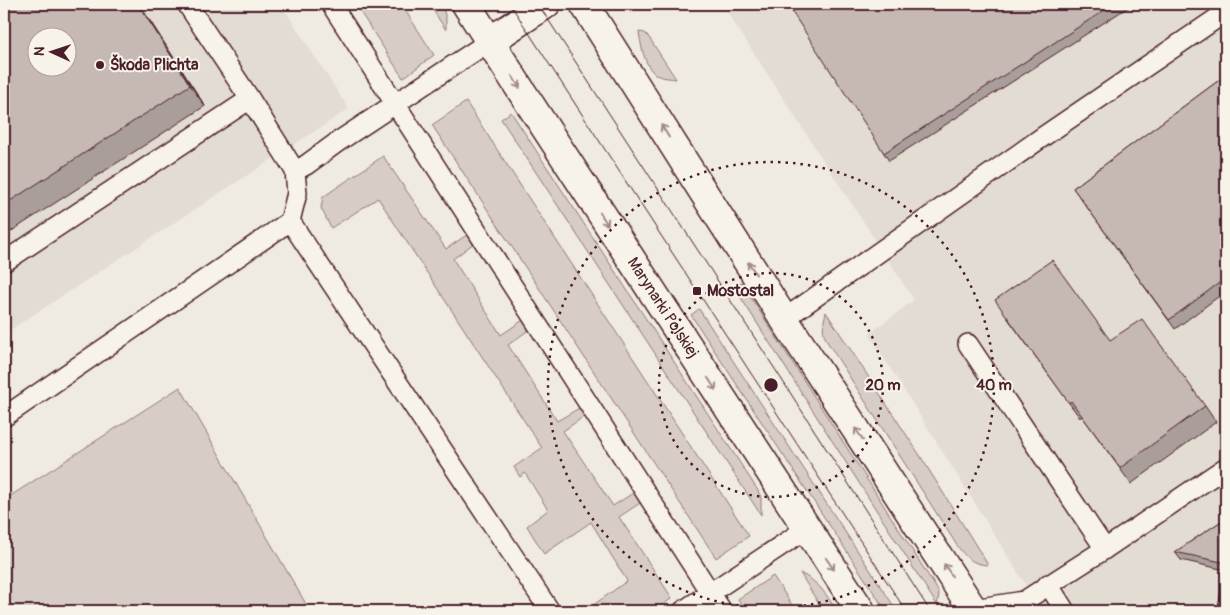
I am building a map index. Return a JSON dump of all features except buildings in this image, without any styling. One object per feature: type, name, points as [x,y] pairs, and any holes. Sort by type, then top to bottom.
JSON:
[{"type":"main road","name":"Marynarki Polskiej","points":[[466,4],[861,611]]},
{"type":"main road","points":[[490,41],[546,4]]},
{"type":"main road","points":[[584,4],[972,611]]},
{"type":"lane","points":[[4,417],[290,221],[297,193],[295,171],[187,4]]},
{"type":"lane","points":[[331,4],[722,611]]},
{"type":"lane","points":[[784,319],[1044,136],[1226,12]]},
{"type":"lane","points":[[295,171],[490,41]]},
{"type":"lane","points":[[4,262],[250,99]]},
{"type":"lane","points":[[290,221],[550,611]]},
{"type":"lane","points":[[968,344],[1105,548]]},
{"type":"lane","points":[[972,611],[1024,600],[1226,467]]},
{"type":"lane","points":[[683,611],[806,529]]},
{"type":"lane","points":[[1048,584],[1065,611]]},
{"type":"shaded area","points":[[4,4],[281,4],[349,109],[4,334]]},
{"type":"shaded area","points":[[355,4],[401,4],[434,55],[403,78]]},
{"type":"shaded area","points":[[429,4],[442,4],[446,19],[446,30]]},
{"type":"shaded area","points":[[722,4],[1226,4],[1226,611],[1042,611],[869,334],[914,300]]},
{"type":"shaded area","points":[[639,32],[645,33],[648,36],[676,79],[659,76],[650,69],[644,57]]},
{"type":"shaded area","points":[[466,102],[749,536],[716,558],[432,125]]},
{"type":"shaded area","points":[[511,112],[757,489],[761,497],[761,515],[501,119]]},
{"type":"shaded area","points":[[383,156],[446,249],[468,234],[474,243],[453,259],[501,335],[523,320],[530,329],[508,345],[557,421],[581,407],[586,415],[563,431],[613,506],[636,491],[643,501],[619,517],[672,598],[655,611],[585,611],[627,581],[591,522],[544,554],[527,526],[548,510],[525,473],[520,477],[514,467],[542,448],[378,198],[331,228],[321,208],[323,197]]},
{"type":"shaded area","points":[[741,282],[937,589],[939,595],[937,605],[734,287]]},
{"type":"shaded area","points":[[699,309],[897,611],[886,611],[691,315]]},
{"type":"shaded area","points":[[826,312],[919,454],[988,565],[970,560],[958,547],[828,343],[823,328]]},
{"type":"shaded area","points":[[180,387],[310,611],[4,611],[4,500]]},
{"type":"shaded area","points":[[800,573],[817,585],[837,611],[823,611]]},
{"type":"shaded area","points":[[773,576],[796,611],[746,611],[738,599]]},
{"type":"tram line","points":[[510,4],[906,611]]},
{"type":"tram line","points":[[538,4],[930,611]]},
{"type":"place","name":"Škoda Plichta","points":[[100,65]]},
{"type":"place","name":"Mostostal","points":[[697,291]]}]
